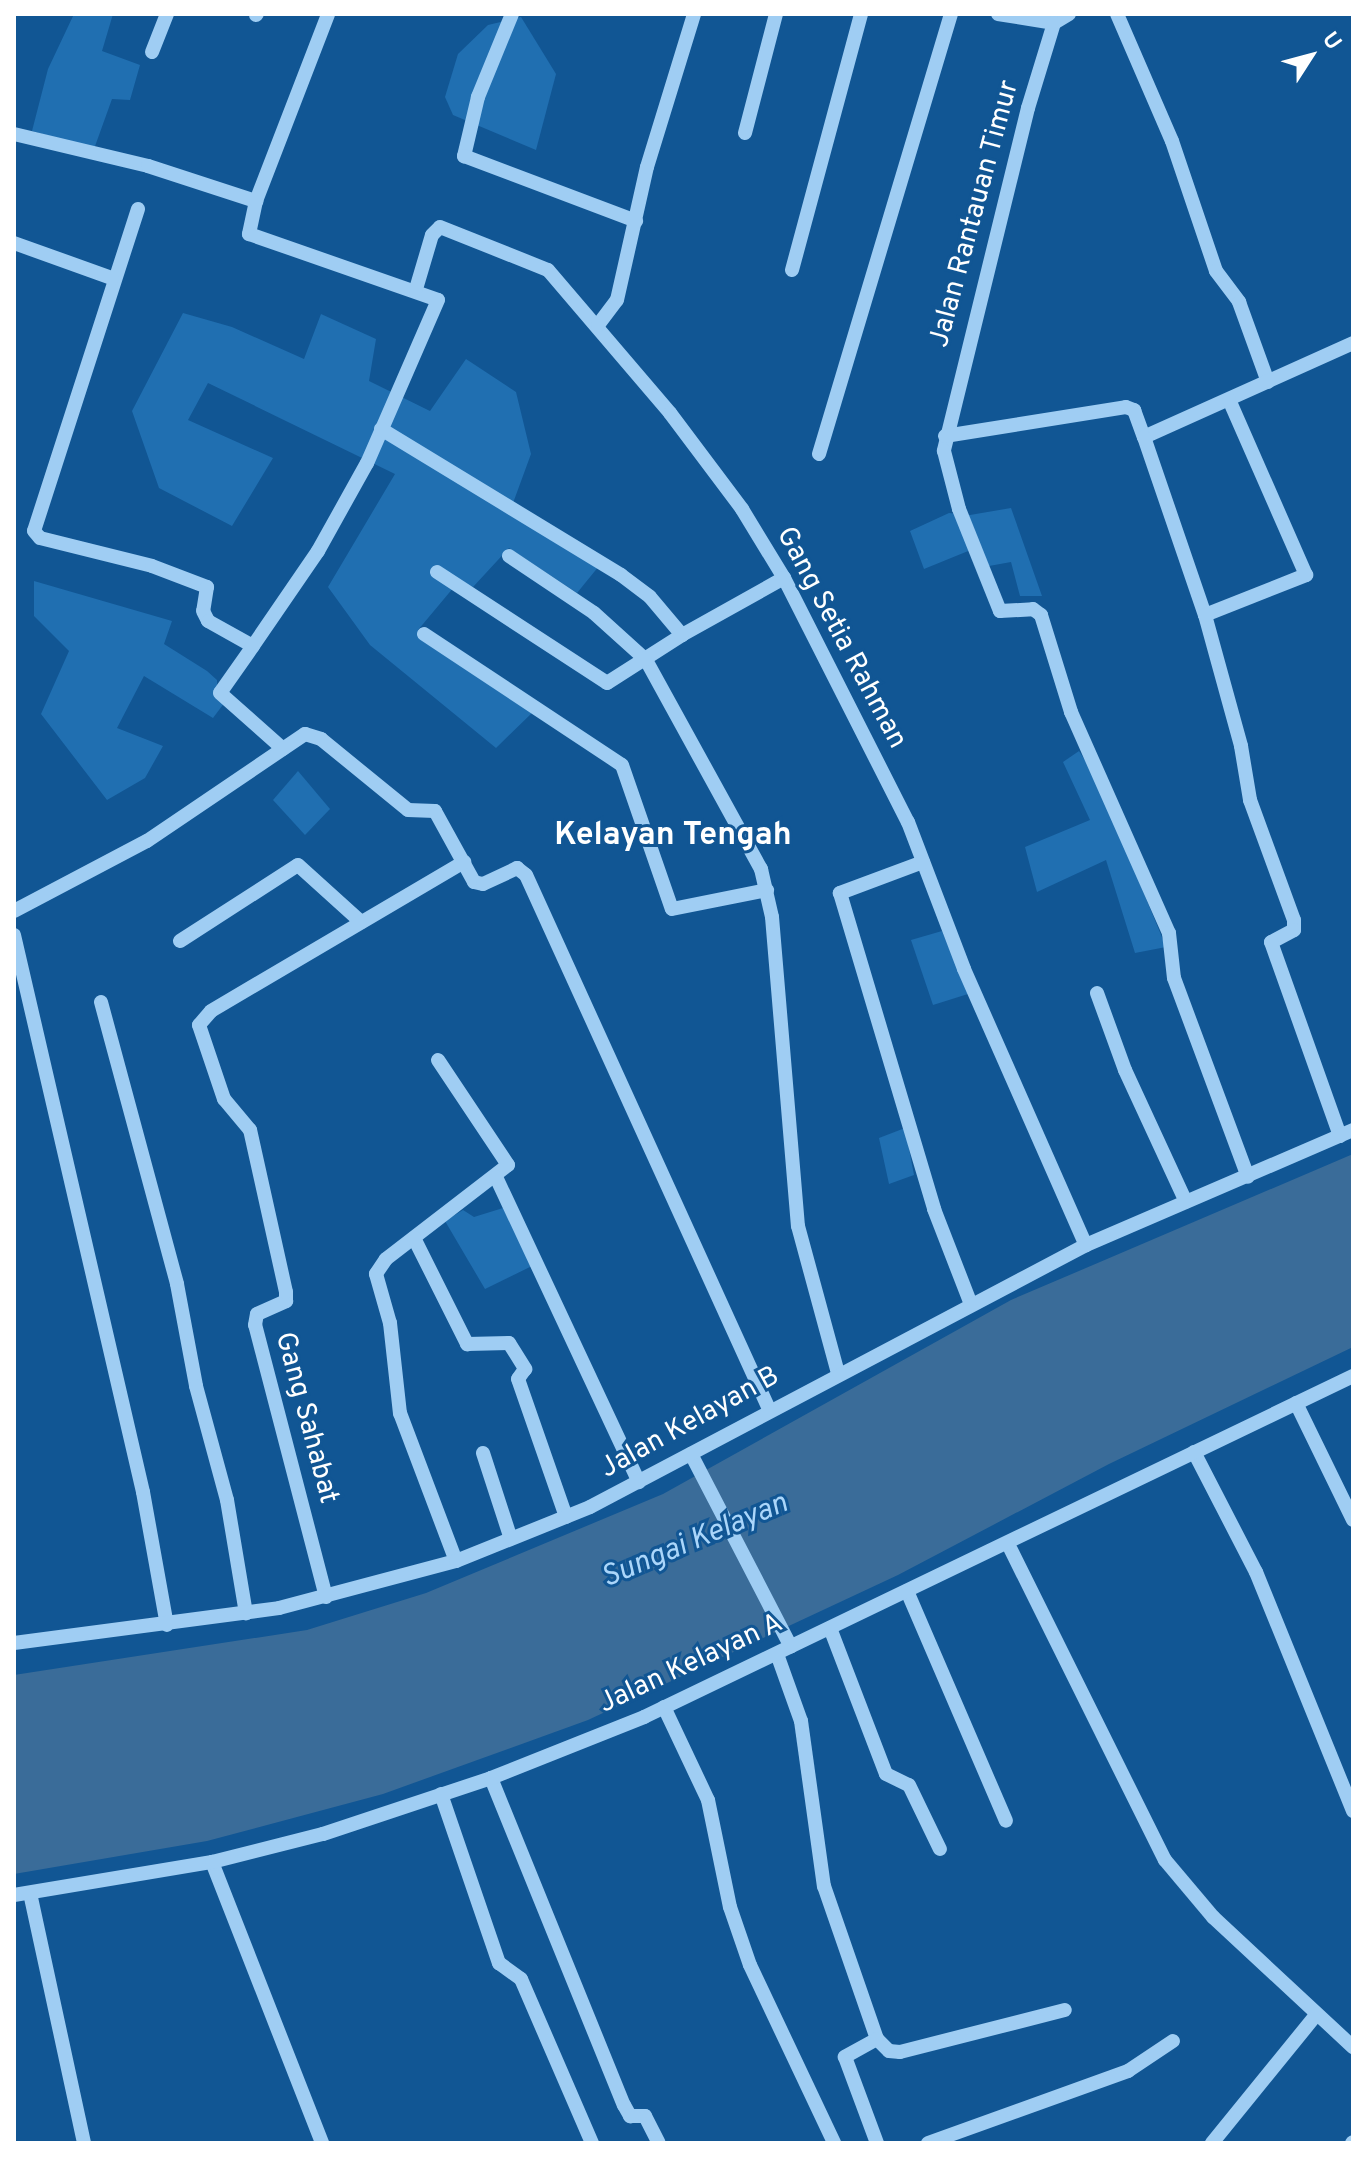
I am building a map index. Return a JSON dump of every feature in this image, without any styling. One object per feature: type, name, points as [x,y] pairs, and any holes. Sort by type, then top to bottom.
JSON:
[{"type":"street","points":[[152,52],[167,14]]},
{"type":"street","points":[[283,749],[220,693],[318,551],[381,429],[439,306],[435,298],[416,289],[249,234],[256,201],[328,14]]},
{"type":"street","points":[[512,14],[478,97],[464,156],[636,221]]},
{"type":"street","points":[[598,325],[617,300],[694,14]]},
{"type":"street","points":[[745,133],[776,14]]},
{"type":"street","points":[[792,270],[861,14]]},
{"type":"street","points":[[819,454],[951,14]]},
{"type":"street","points":[[998,14],[1054,23],[1069,14]]},
{"type":"street","points":[[1117,14],[1172,141],[1216,271],[1239,302],[1268,382]]},
{"type":"street","name":"Jalan Rantauan Timur","points":[[945,436],[1054,23]]},
{"type":"street","points":[[14,134],[148,166],[256,201]]},
{"type":"street","points":[[138,209],[112,278],[34,531],[40,538],[204,584],[210,590],[203,611],[208,621],[253,646]]},
{"type":"street","name":"Gang Setia Rahman","points":[[416,289],[432,235],[440,227],[548,270],[598,325],[742,509],[784,578],[923,862],[1086,1245]]},
{"type":"street","points":[[14,243],[112,278]]},
{"type":"street","points":[[1144,437],[1353,343]]},
{"type":"street","points":[[1205,615],[1306,575],[1229,400]]},
{"type":"street","points":[[1248,1177],[1174,978],[1169,933],[1071,712],[1041,615],[1033,609],[1000,611],[949,478],[945,436],[1126,407],[1134,410],[1205,615],[1241,746],[1250,800],[1295,923],[1294,930],[1271,942],[1346,1133]]},
{"type":"street","points":[[381,429],[621,575],[650,597],[682,635]]},
{"type":"street","points":[[509,556],[594,613],[646,660],[739,824],[767,890],[798,1226],[838,1373]]},
{"type":"street","points":[[437,572],[604,682],[784,578]]},
{"type":"street","points":[[424,634],[622,765],[672,909],[767,890]]},
{"type":"street","points":[[14,911],[147,841],[305,734],[321,739],[408,810],[437,813],[478,884],[517,868],[526,875],[769,1409]]},
{"type":"street","points":[[180,941],[298,865],[361,922],[464,862]]},
{"type":"street","points":[[923,862],[840,893],[934,1209],[970,1302]]},
{"type":"street","name":"Gang Sahabat","points":[[326,1597],[255,1325],[261,1310],[287,1299],[250,1130],[224,1099],[199,1025],[211,1011],[361,922]]},
{"type":"street","points":[[14,935],[19,984],[143,1492],[167,1625]]},
{"type":"street","points":[[1097,993],[1125,1070],[1186,1202]]},
{"type":"street","points":[[101,1002],[177,1284],[196,1386],[227,1500],[246,1613]]},
{"type":"street","points":[[438,1060],[506,1157],[506,1170],[378,1265],[376,1274],[390,1323],[400,1413],[456,1561]]},
{"type":"street","name":"Jalan Kelayan B","points":[[14,1643],[246,1613],[326,1597],[456,1561],[566,1517],[694,1460],[769,1409],[970,1302],[1086,1245],[1346,1133]]},
{"type":"street","points":[[496,1177],[639,1482]]},
{"type":"street","points":[[414,1238],[467,1344],[509,1343],[525,1369],[518,1379],[566,1517]]},
{"type":"street","name":"Jalan Kelayan A","points":[[14,1895],[212,1862],[323,1834],[491,1778],[664,1707],[777,1654],[789,1642],[830,1628],[1353,1376]]},
{"type":"street","points":[[1296,1403],[1353,1520]]},
{"type":"street","points":[[1194,1452],[1256,1572],[1353,1811]]},
{"type":"street","points":[[483,1453],[511,1539]]},
{"type":"street","points":[[694,1460],[789,1642]]},
{"type":"street","points":[[1008,1544],[1165,1860],[1213,1917],[1353,2047]]},
{"type":"street","points":[[907,1591],[1006,1821]]},
{"type":"street","points":[[830,1628],[886,1774],[909,1785],[940,1849]]},
{"type":"street","points":[[777,1654],[801,1721],[824,1886],[877,2039],[884,2048],[900,2052],[1065,2010]]},
{"type":"street","points":[[664,1707],[708,1800],[730,1907],[750,1965],[834,2143]]},
{"type":"street","points":[[491,1778],[624,2105],[630,2116],[645,2116],[659,2143]]},
{"type":"street","points":[[441,1794],[499,1963],[521,1979],[592,2143]]},
{"type":"street","points":[[212,1862],[322,2143]]},
{"type":"street","points":[[30,1893],[84,2143]]},
{"type":"street","points":[[1212,2143],[1317,2014]]},
{"type":"street","points":[[877,2039],[845,2057],[877,2143]]},
{"type":"street","points":[[928,2143],[1114,2077],[1173,2041]]},
{"type":"shaded area","points":[[74,14],[113,14],[102,51],[140,65],[130,100],[112,99],[94,149],[32,131],[48,69]]},
{"type":"shaded area","points":[[521,17],[556,74],[536,150],[453,115],[445,97],[458,54],[488,25]]},
{"type":"shaded area","points":[[183,313],[232,327],[304,359],[321,314],[376,339],[369,381],[430,411],[466,359],[516,392],[531,454],[509,514],[599,566],[577,593],[509,548],[473,587],[459,581],[418,630],[534,711],[496,748],[370,645],[328,587],[395,474],[208,383],[188,420],[273,458],[232,526],[159,488],[132,411]]},
{"type":"shaded area","points":[[1011,508],[1042,596],[1020,596],[1011,562],[989,566],[978,547],[924,569],[910,531],[949,513],[970,515]]},
{"type":"shaded area","points":[[34,581],[172,621],[164,644],[217,680],[217,692],[225,702],[213,718],[144,676],[117,728],[163,746],[145,778],[107,800],[41,714],[69,651],[34,616]]},
{"type":"shaded area","points":[[1079,751],[1096,777],[1166,947],[1135,953],[1106,860],[1037,892],[1025,847],[1090,820],[1063,762]]},
{"type":"shaded area","points":[[298,771],[330,809],[305,835],[273,800]]},
{"type":"shaded area","points":[[942,931],[968,994],[933,1005],[911,940]]},
{"type":"shaded area","points":[[905,1128],[914,1175],[889,1184],[879,1138]]},
{"type":"shaded area","points":[[503,1208],[532,1266],[485,1289],[445,1221],[463,1210],[474,1217]]},
{"type":"water","name":"Sungai Kelayan","points":[[1353,1154],[1353,1347],[1109,1464],[898,1575],[588,1720],[383,1794],[207,1841],[14,1874],[14,1675],[307,1630],[426,1593],[663,1494],[1011,1300]]},
{"type":"district","name":"Kelayan Tengah","points":[[673,836]]}]
